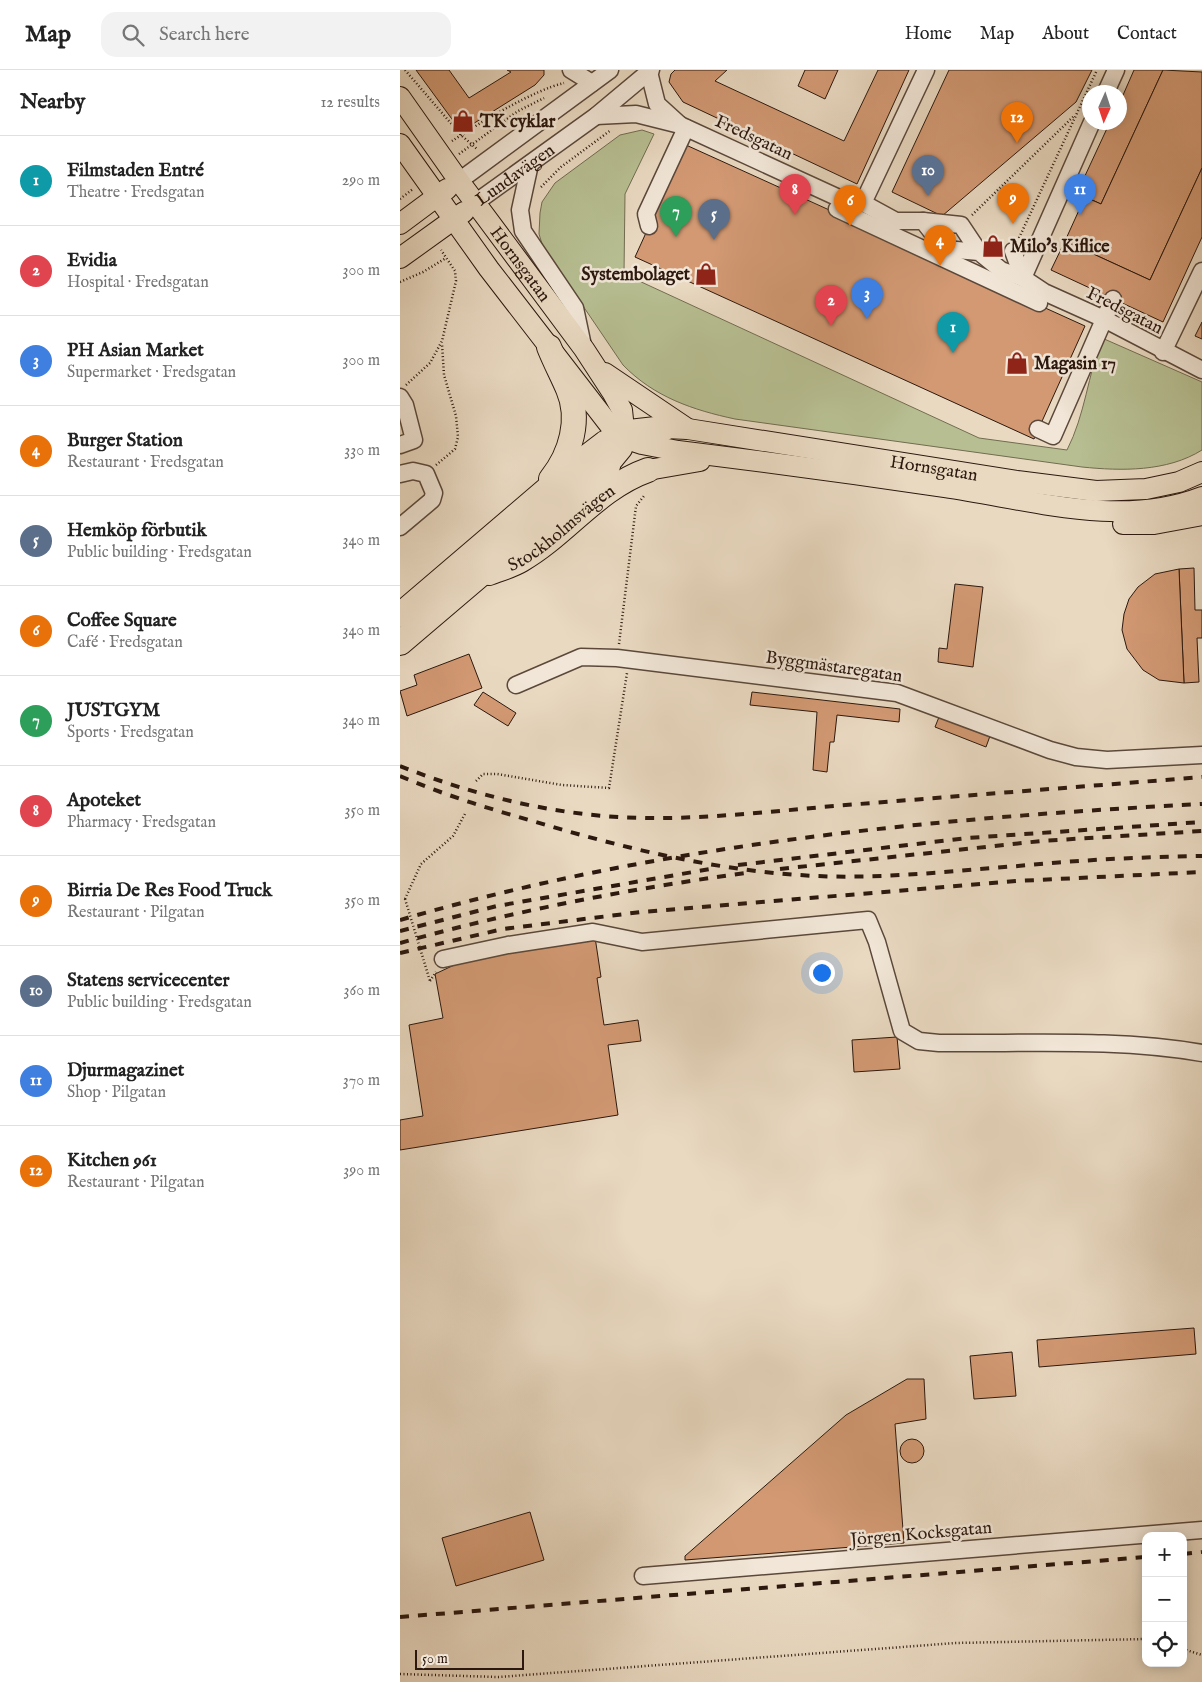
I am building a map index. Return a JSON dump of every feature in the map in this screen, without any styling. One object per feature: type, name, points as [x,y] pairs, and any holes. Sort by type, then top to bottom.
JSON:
[{"type":"highway","points":[[528,504],[553,477],[563,461],[575,422],[568,389],[549,347]]},
{"type":"highway","points":[[528,504],[571,469],[623,436],[665,428]]},
{"type":"highway","name":"Stockholmsvägen","points":[[400,644],[471,581],[608,466]]},
{"type":"highway","name":"Stockholmsvägen","points":[[471,581],[520,561],[606,492],[628,478],[648,470]]},
{"type":"highway","name":"Stockholmsvägen","points":[[400,615],[528,504]]},
{"type":"main road","name":"Hornsgatan","points":[[400,97],[459,181],[597,368],[622,410],[623,436]]},
{"type":"main road","name":"Hornsgatan","points":[[400,144],[436,197],[549,347],[623,436],[678,451],[997,495],[1104,512],[1162,509],[1202,497]]},
{"type":"main road","name":"Lundavägen","points":[[400,224],[459,181]]},
{"type":"main road","name":"Lundavägen","points":[[400,258],[475,203]]},
{"type":"main road","points":[[597,368],[688,429]]},
{"type":"main road","name":"Hornsgatan","points":[[665,428],[688,429],[1018,481],[1096,491],[1146,490],[1179,482],[1200,472]]},
{"type":"main road","points":[[608,466],[622,449],[623,436]]},
{"type":"main road","name":"Hornsgatan","points":[[648,470],[728,457]]},
{"type":"main road","points":[[997,495],[1056,513],[1104,522],[1154,524],[1202,515]]},
{"type":"street","name":"Lundavägen","points":[[459,181],[583,77],[610,70]]},
{"type":"street","points":[[863,203],[926,70]]},
{"type":"street","points":[[1109,85],[1116,70]]},
{"type":"street","name":"Lundavägen","points":[[475,203],[596,116],[650,71]]},
{"type":"street","name":"Fredsgatan","points":[[650,71],[658,104],[683,126]]},
{"type":"street","name":"Fredsgatan","points":[[596,116],[636,114],[683,126],[841,199],[863,203],[896,221],[923,221],[961,226],[979,252],[1001,270],[1023,278],[1044,292],[1104,319],[1163,352],[1202,370]]},
{"type":"street","points":[[650,226],[646,214],[683,126]]},
{"type":"street","points":[[1023,278],[1088,130]]},
{"type":"street","points":[[530,164],[520,210],[523,231],[575,308],[584,349]]},
{"type":"street","points":[[837,209],[1039,303]]},
{"type":"street","points":[[923,221],[945,249],[979,252]]},
{"type":"street","points":[[1013,251],[1023,278]]},
{"type":"street","points":[[1163,352],[1202,271]]},
{"type":"street","points":[[1023,278],[1048,282]]},
{"type":"street","points":[[1038,429],[1052,436],[1113,299]]},
{"type":"street","points":[[400,397],[405,405],[414,440],[400,445]]},
{"type":"street","points":[[400,474],[413,472],[426,474],[433,487],[432,500],[400,527]]},
{"type":"street","name":"Byggmästaregatan","points":[[516,684],[581,657],[623,658],[897,693],[1050,750],[1076,757],[1107,760],[1202,755]]},
{"type":"street","points":[[443,959],[508,945],[593,932],[642,942],[868,920],[877,942],[902,1031],[919,1041],[939,1043],[1128,1044],[1160,1046],[1202,1053]]},
{"type":"street","name":"Jörgen Kocksgatan","points":[[643,1576],[1202,1530]]},
{"type":"path","points":[[405,70],[461,135],[473,144],[461,153]]},
{"type":"path","points":[[1013,251],[1097,70]]},
{"type":"path","points":[[438,151],[461,135],[512,106],[560,84],[583,77]]},
{"type":"path","points":[[961,226],[1076,115]]},
{"type":"path","points":[[538,192],[561,167],[613,129]]},
{"type":"path","points":[[400,192],[401,198]]},
{"type":"path","points":[[400,282],[423,272],[446,258],[450,261],[455,271],[456,281],[442,341],[442,363],[456,416],[458,442],[455,449],[426,474]]},
{"type":"path","points":[[400,390],[430,363],[442,341]]},
{"type":"path","points":[[476,781],[483,774],[497,774],[562,785],[609,788],[623,658],[636,506],[644,496]]},
{"type":"path","points":[[430,981],[405,899],[421,864],[452,836],[466,812]]},
{"type":"path","points":[[400,1674],[498,1677],[956,1643],[1142,1639]]},
{"type":"path","points":[[1187,1650],[1202,1655]]},
{"type":"green space","points":[[642,130],[654,134],[625,194],[624,274],[979,438],[1067,450],[1078,423],[1102,338],[1202,382],[1202,450],[1188,457],[1159,466],[1128,469],[1082,467],[735,419],[689,406],[661,394],[648,386],[623,365],[543,247],[539,234],[542,202],[555,183],[620,135]]},
{"type":"building","points":[[416,70],[449,70],[469,98],[511,72],[507,70],[544,70],[544,75],[535,85],[468,127],[462,128],[457,126]]},
{"type":"building","points":[[675,70],[727,70],[715,81],[844,141],[878,70],[909,70],[857,184],[683,102],[669,82],[671,74]]},
{"type":"building","points":[[805,70],[838,70],[825,99],[798,86]]},
{"type":"building","points":[[949,70],[1092,70],[1084,85],[1082,85],[1082,90],[1076,102],[942,216],[892,192]]},
{"type":"building","points":[[1134,70],[1163,70],[1101,204],[1077,193],[1106,130],[1127,130],[1127,86]]},
{"type":"building","points":[[1163,70],[1202,72],[1202,168],[1150,280],[1065,241],[1085,197],[1101,204]]},
{"type":"building","points":[[686,145],[1085,326],[1034,439],[635,257]]},
{"type":"building","points":[[1202,168],[1202,237],[1163,322],[1051,270],[1065,241],[1150,280]]},
{"type":"building","points":[[1202,322],[1202,339],[1195,336]]},
{"type":"building","points":[[1194,568],[1195,610],[1202,610],[1202,638],[1197,638],[1199,682],[1184,683],[1179,569]]},
{"type":"building","points":[[1179,569],[1184,683],[1159,680],[1143,670],[1127,649],[1122,630],[1124,614],[1129,599],[1138,587],[1155,574]]},
{"type":"building","points":[[955,584],[983,587],[973,667],[938,662],[939,648],[947,649]]},
{"type":"building","points":[[469,654],[482,688],[407,716],[400,691],[417,685],[414,675]]},
{"type":"building","points":[[483,692],[516,713],[508,726],[474,705]]},
{"type":"building","points":[[752,692],[900,709],[899,722],[837,715],[834,742],[830,742],[827,772],[813,770],[817,712],[750,705]]},
{"type":"building","points":[[939,717],[990,736],[986,747],[935,727]]},
{"type":"building","points":[[595,937],[601,977],[597,978],[604,1025],[638,1020],[641,1041],[608,1045],[618,1115],[400,1150],[400,1120],[423,1116],[409,1025],[443,1018],[435,974],[467,959]]},
{"type":"building","points":[[897,1037],[900,1069],[854,1072],[852,1040]]},
{"type":"building","points":[[1194,1328],[1196,1354],[1039,1367],[1037,1340]]},
{"type":"building","points":[[1012,1352],[1016,1396],[974,1399],[970,1356]]},
{"type":"building","points":[[907,1379],[924,1379],[926,1419],[895,1424],[904,1543],[685,1560],[685,1556],[846,1415]]},
{"type":"building","points":[[912,1439],[920,1443],[924,1451],[920,1459],[912,1463],[904,1459],[900,1451],[904,1443]]},
{"type":"building","points":[[530,1512],[544,1560],[456,1586],[442,1538]]},
{"type":"railway","points":[[400,766],[459,787],[520,803],[583,814],[646,818],[731,815],[1202,777]]},
{"type":"railway","points":[[400,776],[484,807],[570,832],[675,858],[781,874],[842,877],[892,875],[1087,860],[1202,856]]},
{"type":"railway","points":[[400,920],[498,894],[597,872],[797,839],[999,817],[1202,804]]},
{"type":"railway","points":[[738,865],[967,838],[1202,822]]},
{"type":"railway","points":[[780,869],[1041,841],[1202,831]]},
{"type":"railway","points":[[400,931],[497,906],[716,868]]},
{"type":"railway","points":[[400,953],[503,929],[641,912],[1017,881],[1202,872]]},
{"type":"railway","points":[[400,943],[443,931],[571,902],[745,873]]},
{"type":"railway","points":[[1187,1554],[1202,1552]]},
{"type":"railway","points":[[400,1617],[1142,1557]]},
{"type":"place","name":"TK cyklar","points":[[463,121]]},
{"type":"place","name":"Kitchen 961","points":[[1017,143]]},
{"type":"place","name":"Statens servicecenter","points":[[928,196]]},
{"type":"place","name":"Apoteket","points":[[795,215]]},
{"type":"place","name":"Djurmagazinet","points":[[1080,215]]},
{"type":"place","name":"Birria De Res Food Truck","points":[[1013,224]]},
{"type":"place","name":"Coffee Square","points":[[850,226]]},
{"type":"place","name":"JUSTGYM","points":[[676,237]]},
{"type":"place","name":"Hemköp förbutik","points":[[714,240]]},
{"type":"place","name":"Milo's Kiflice","points":[[993,246]]},
{"type":"place","name":"Burger Station","points":[[940,266]]},
{"type":"place","name":"Systembolaget","points":[[706,274]]},
{"type":"place","name":"PH Asian Market","points":[[867,319]]},
{"type":"place","name":"Evidia","points":[[831,326]]},
{"type":"place","name":"Filmstaden Entré","points":[[953,353]]},
{"type":"place","name":"Magasin 17","points":[[1017,363]]}]
